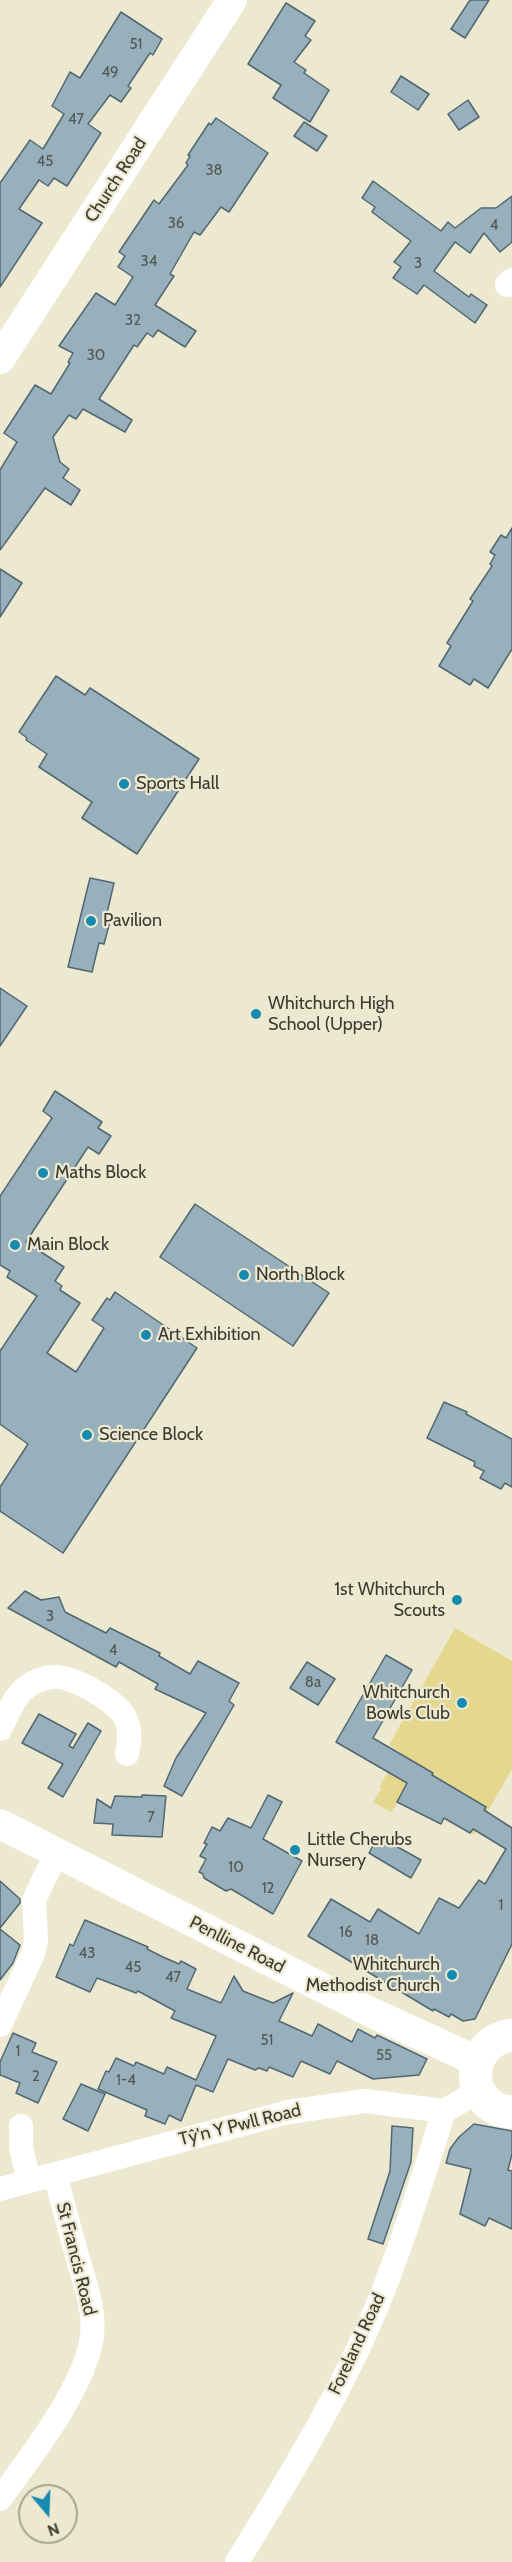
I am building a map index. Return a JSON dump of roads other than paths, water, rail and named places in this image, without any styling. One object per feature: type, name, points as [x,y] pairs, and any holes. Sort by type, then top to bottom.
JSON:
[{"type":"main road","points":[[512,2036],[502,2037],[491,2043],[478,2076],[494,2107],[512,2112]]},
{"type":"street","name":"Church Road","points":[[0,359],[232,0]]},
{"type":"street","points":[[0,1729],[19,1693],[37,1681],[57,1677],[79,1684],[114,1704],[122,1712],[131,1735],[128,1754]]},
{"type":"street","name":"Penlline Road","points":[[0,1824],[368,2012],[478,2076]]},
{"type":"street","points":[[0,2025],[33,1954],[36,1940],[34,1900],[57,1852]]},
{"type":"street","points":[[444,2111],[478,2076]]},
{"type":"street","name":"Tŷ'n Y Pwll Road","points":[[0,2189],[260,2118],[320,2106],[365,2101],[444,2111]]},
{"type":"street","name":"Foreland Road","points":[[237,2562],[313,2434],[367,2328],[406,2229],[444,2111]]},
{"type":"street","points":[[21,2126],[21,2148],[29,2181]]},
{"type":"street","name":"St Francis Road","points":[[0,2499],[67,2397],[83,2365],[92,2335],[92,2320],[86,2286],[55,2175]]},
{"type":"place","name":"Sports Hall","points":[[124,784]]},
{"type":"place","name":"Pavilion","points":[[91,921]]},
{"type":"place","name":"Whitchurch High School (Upper)","points":[[256,1014]]},
{"type":"place","name":"Maths Block","points":[[43,1173]]},
{"type":"place","name":"Main Block","points":[[15,1245]]},
{"type":"place","name":"North Block","points":[[244,1275]]},
{"type":"place","name":"Art Exhibition","points":[[146,1335]]},
{"type":"place","name":"Science Block","points":[[87,1435]]},
{"type":"place","name":"1st Whitchurch Scouts","points":[[457,1600]]},
{"type":"place","name":"Whitchurch Bowls Club","points":[[462,1703]]},
{"type":"place","name":"Little Cherubs Nursery","points":[[295,1850]]},
{"type":"place","name":"Whitchurch Methodist Church","points":[[452,1975]]}]
